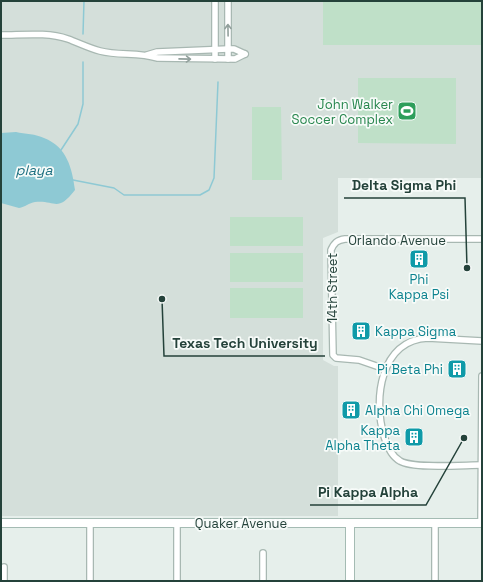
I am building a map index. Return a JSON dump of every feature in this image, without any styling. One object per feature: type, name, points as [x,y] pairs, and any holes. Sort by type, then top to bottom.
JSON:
[{"type":"main road","name":"Quaker Avenue","points":[[1,523],[482,523]]},
{"type":"main road","points":[[350,523],[350,581]]},
{"type":"street","points":[[215,59],[216,1]]},
{"type":"street","points":[[228,1],[228,59]]},
{"type":"street","points":[[1,35],[29,34],[52,36],[67,39],[99,51],[124,55],[146,55],[157,52],[228,49],[234,49],[245,54],[235,60],[157,58],[146,55]]},
{"type":"street","name":"Orlando Avenue","points":[[336,242],[345,239],[482,239]]},
{"type":"street","name":"14th Street","points":[[336,242],[331,250],[332,352],[335,357],[359,360],[385,369]]},
{"type":"street","points":[[481,465],[416,466],[401,462],[394,457],[386,442],[379,413],[379,397],[385,369],[396,351],[406,344],[421,338],[482,341]]},
{"type":"street","points":[[482,376],[482,523]]},
{"type":"street","points":[[90,523],[90,581]]},
{"type":"street","points":[[177,523],[177,581]]},
{"type":"street","points":[[435,524],[435,581]]},
{"type":"street","points":[[263,553],[263,581]]},
{"type":"street","points":[[4,567],[4,581]]},
{"type":"shaded area","points":[[1,1],[482,1],[482,178],[338,178],[338,232],[323,238],[323,360],[334,366],[338,366],[338,516],[1,516]]},
{"type":"green space","points":[[323,1],[482,1],[482,45],[323,45]]},
{"type":"green space","name":"John Walker Soccer Complex","points":[[358,78],[456,78],[456,144],[358,143]]},
{"type":"green space","points":[[252,107],[281,107],[282,180],[252,180]]},
{"type":"green space","points":[[230,217],[303,217],[303,246],[230,246]]},
{"type":"green space","points":[[230,253],[303,253],[303,282],[230,282]]},
{"type":"green space","points":[[230,288],[303,288],[303,318],[230,318]]},
{"type":"water","name":"playa","points":[[16,132],[44,138],[52,142],[63,153],[70,166],[75,190],[64,201],[56,204],[35,202],[19,208],[1,203],[1,133]]},
{"type":"waterway","points":[[83,34],[84,1]]},
{"type":"waterway","points":[[61,150],[78,124],[83,104],[83,62]]},
{"type":"waterway","points":[[73,180],[114,188],[124,195],[200,195],[209,190],[214,178],[218,82]]},
{"type":"place","name":"John Walker Soccer Complex","points":[[407,111]]},
{"type":"place","name":"Phi Kappa Psi","points":[[419,259]]},
{"type":"place","name":"Delta Sigma Phi","points":[[467,268]]},
{"type":"place","name":"Texas Tech University","points":[[162,299]]},
{"type":"place","name":"Kappa Sigma","points":[[361,331]]},
{"type":"place","name":"Pi Beta Phi","points":[[457,369]]},
{"type":"place","name":"Alpha Chi Omega","points":[[351,410]]},
{"type":"place","name":"Kappa Alpha Theta","points":[[414,437]]},
{"type":"place","name":"Pi Kappa Alpha","points":[[464,438]]}]
